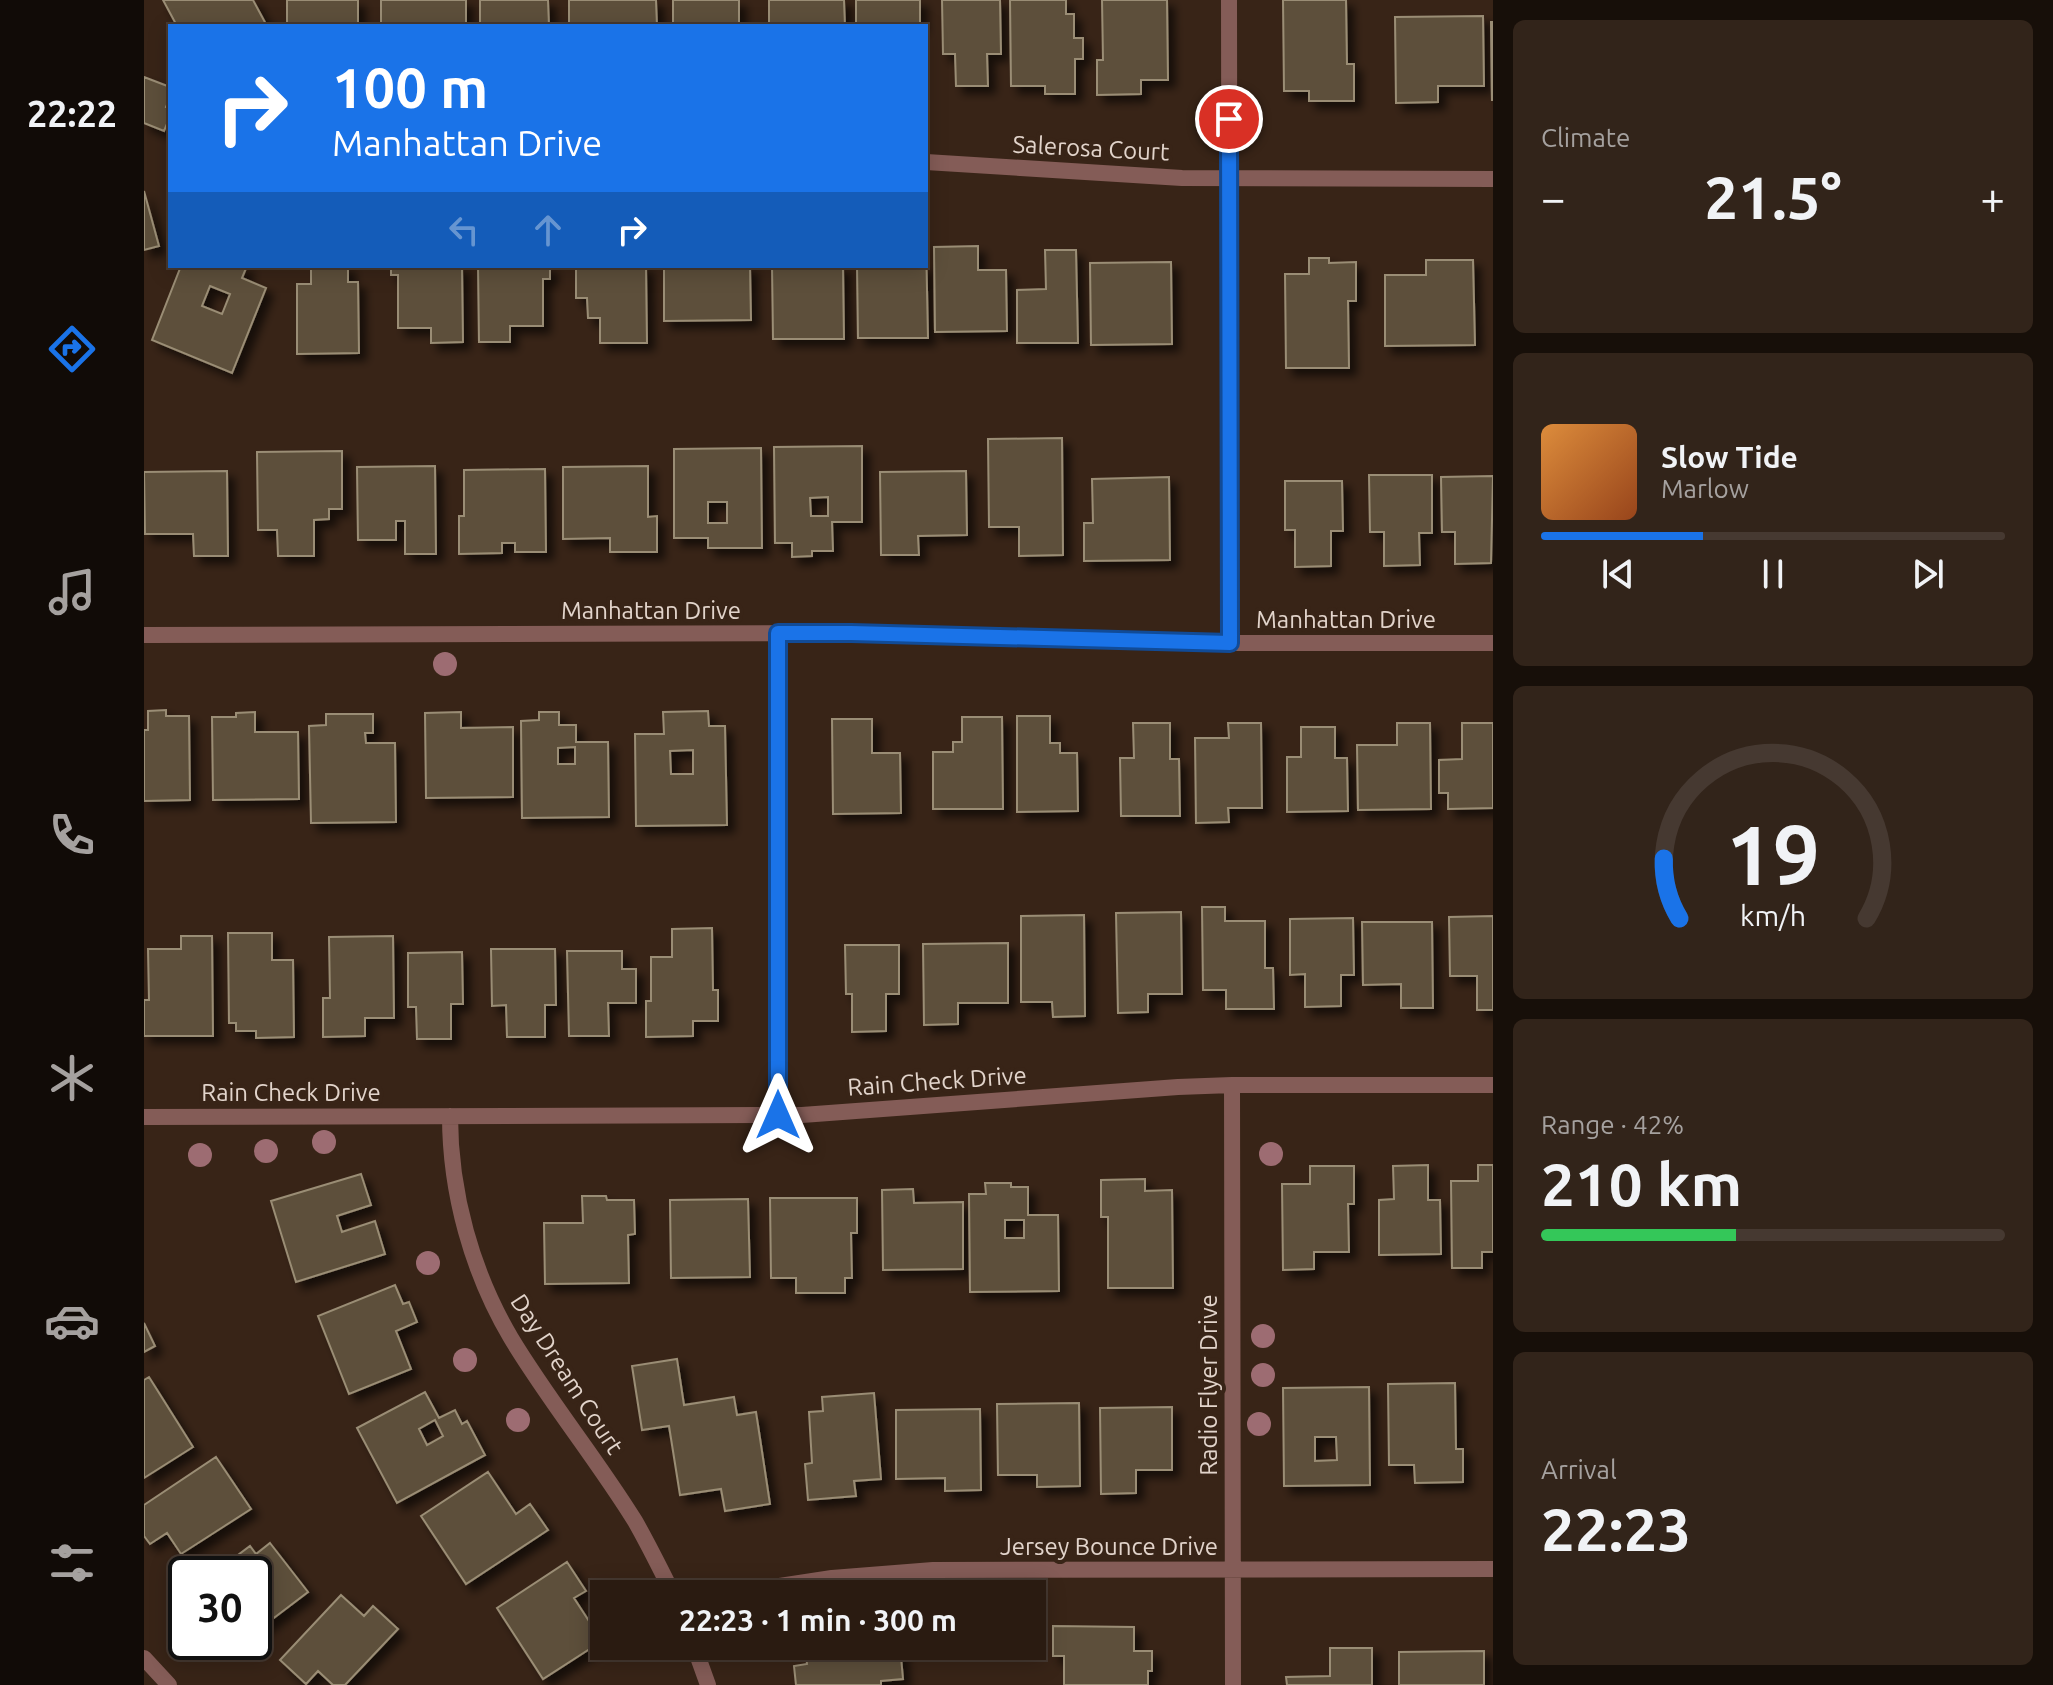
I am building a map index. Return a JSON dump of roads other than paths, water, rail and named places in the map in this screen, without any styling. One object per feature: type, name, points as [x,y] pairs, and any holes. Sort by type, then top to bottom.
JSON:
[{"type":"street","points":[[1229,0],[1230,643]]},
{"type":"street","name":"Salerosa Court","points":[[928,162],[1182,178],[1493,179]]},
{"type":"street","points":[[778,633],[778,1115]]},
{"type":"street","name":"Manhattan Drive","points":[[144,635],[851,633],[1230,643],[1493,643]]},
{"type":"street","name":"Radio Flyer Drive","points":[[1232,1085],[1233,1685]]},
{"type":"street","name":"Rain Check Drive","points":[[144,1117],[778,1115],[1178,1087],[1493,1085]]},
{"type":"street","name":"Day Dream Court","points":[[450,1116],[459,1203],[469,1245],[491,1300],[511,1338],[635,1521],[666,1580]]},
{"type":"street","name":"Jersey Bounce Drive","points":[[819,1580],[933,1570],[1493,1569]]},
{"type":"street","points":[[144,1658],[169,1685]]},
{"type":"street","points":[[699,1660],[708,1685]]}]
